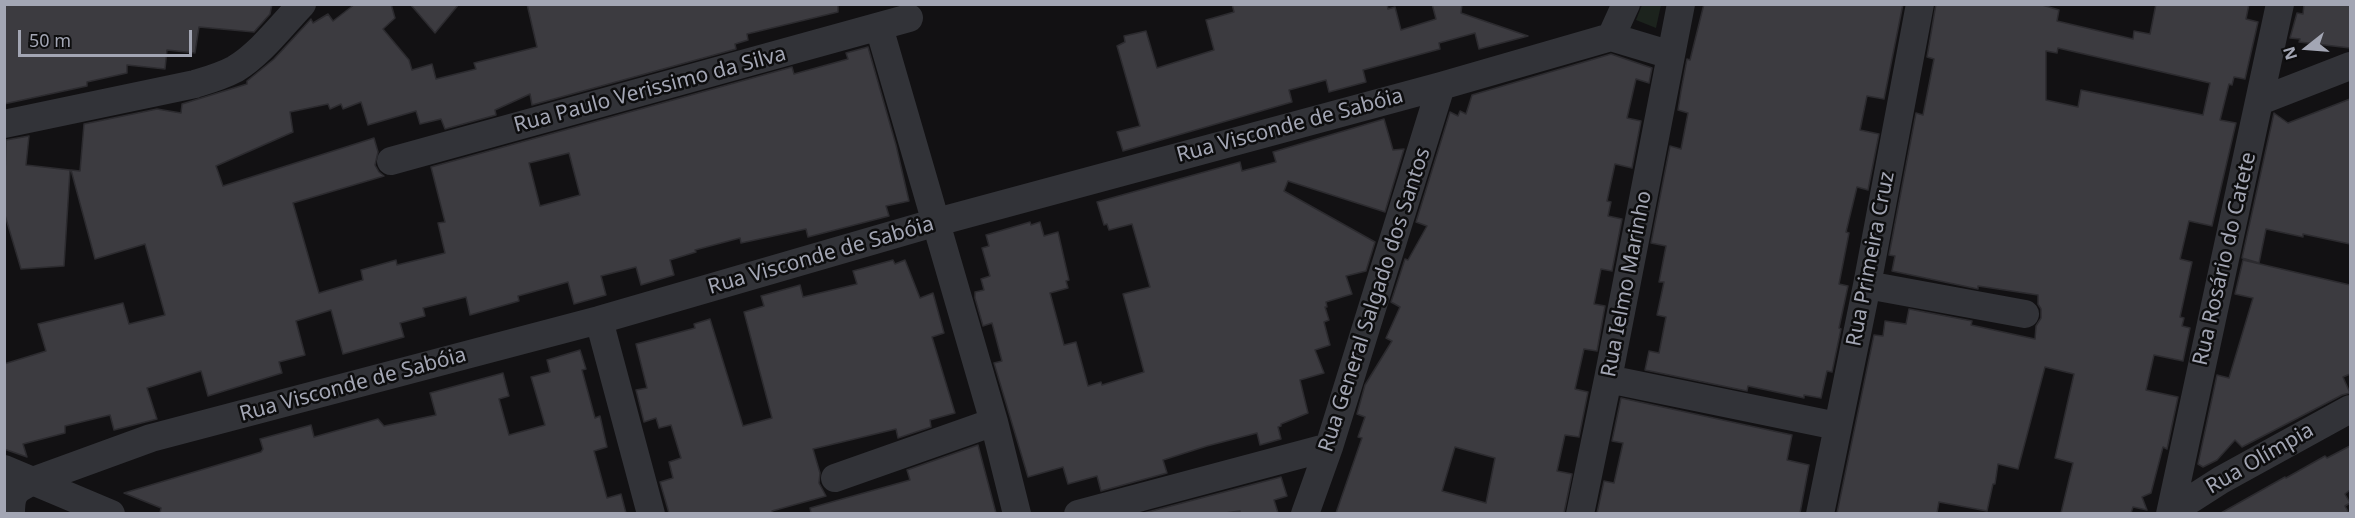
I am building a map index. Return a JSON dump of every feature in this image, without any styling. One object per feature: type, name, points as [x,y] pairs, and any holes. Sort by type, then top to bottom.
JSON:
[{"type":"street","points":[[4,124],[195,84],[216,77],[234,69],[253,56],[302,4]]},
{"type":"street","points":[[1626,4],[1611,37],[1671,54]]},
{"type":"street","name":"Rua Ielmo Marinho","points":[[1580,513],[1681,4]]},
{"type":"street","name":"Rua Primeira Cruz","points":[[1820,513],[1867,285],[1920,4]]},
{"type":"street","name":"Rua Rosário do Catete","points":[[2170,513],[2280,4]]},
{"type":"street","name":"Rua Paulo Verissimo da Silva","points":[[391,161],[909,18]]},
{"type":"street","points":[[879,27],[994,422],[1017,513]]},
{"type":"street","name":"Rua Visconde de Sabóia","points":[[11,513],[11,498],[18,488],[151,438],[599,320],[937,222],[1441,86],[1611,37]]},
{"type":"street","points":[[2260,101],[2350,66]]},
{"type":"street","name":"Rua General Salgado dos Santos","points":[[1305,513],[1329,447],[1441,86]]},
{"type":"street","points":[[1867,285],[2025,314]]},
{"type":"street","points":[[599,320],[651,513]]},
{"type":"street","points":[[1608,379],[1838,426]]},
{"type":"street","name":"Rua Olímpia","points":[[2170,513],[2221,480],[2350,409]]},
{"type":"street","points":[[835,478],[994,422]]},
{"type":"street","points":[[1078,513],[1329,447]]},
{"type":"street","points":[[4,469],[111,513]]},
{"type":"shaded area","points":[[1642,5],[1661,5],[1656,28],[1636,20]]},
{"type":"building","points":[[4,4],[272,4],[270,14],[254,32],[199,27],[195,53],[167,50],[165,69],[127,65],[127,73],[87,82],[87,86],[4,104]]},
{"type":"building","points":[[355,4],[391,4],[395,18],[383,29],[409,60],[412,70],[432,64],[436,79],[476,69],[474,63],[537,47],[527,4],[838,4],[838,12],[747,34],[748,40],[735,44],[736,49],[532,105],[530,94],[495,110],[496,115],[445,129],[441,119],[420,124],[416,111],[368,125],[361,102],[343,109],[341,104],[330,109],[328,104],[290,112],[293,132],[216,166],[223,186],[374,138],[378,152],[375,165],[384,176],[293,203],[319,293],[363,280],[361,270],[396,260],[397,265],[445,253],[438,223],[445,222],[431,167],[792,67],[794,74],[848,59],[846,53],[868,47],[896,145],[909,201],[886,206],[889,216],[808,237],[806,229],[741,243],[740,238],[695,250],[696,252],[670,260],[674,275],[641,285],[636,267],[601,276],[606,295],[574,304],[568,282],[518,296],[519,301],[470,315],[466,297],[423,308],[425,316],[400,323],[404,337],[343,354],[331,310],[296,321],[305,355],[279,362],[282,373],[208,396],[201,371],[147,388],[157,419],[114,430],[110,415],[65,426],[65,433],[23,444],[27,457],[4,449],[4,364],[46,351],[38,324],[123,303],[129,324],[165,315],[145,244],[95,259],[71,170],[80,171],[84,124],[157,109],[181,113],[182,104],[247,84],[247,81],[274,59],[311,19],[313,23],[328,14],[333,21]],"holes":[[[569,153],[580,195],[540,206],[529,163]]]},
{"type":"building","points":[[410,4],[459,4],[435,33]]},
{"type":"building","points":[[1232,4],[1387,4],[1388,9],[1395,7],[1401,30],[1436,19],[1432,4],[1462,4],[1461,13],[1528,36],[1479,49],[1475,33],[1439,43],[1440,49],[1363,70],[1366,82],[1329,92],[1326,80],[1289,90],[1292,102],[1123,151],[1117,132],[1140,126],[1117,46],[1125,42],[1124,36],[1146,31],[1157,68],[1214,50],[1206,20],[1234,12]]},
{"type":"building","points":[[1704,4],[1903,4],[1884,99],[1867,96],[1860,130],[1879,134],[1868,190],[1857,187],[1846,232],[1849,233],[1839,284],[1848,286],[1832,372],[1827,371],[1821,398],[1804,395],[1804,398],[1748,386],[1747,391],[1645,370],[1649,351],[1659,353],[1666,317],[1657,315],[1664,282],[1659,282],[1666,246],[1651,243],[1670,146],[1681,149],[1688,113],[1678,110],[1681,91],[1687,59],[1690,60]]},
{"type":"building","points":[[1936,4],[2039,4],[2059,10],[2057,21],[2133,39],[2134,31],[2150,34],[2156,4],[2249,4],[2246,19],[2258,22],[2245,79],[2234,77],[2232,85],[2229,84],[2220,120],[2236,123],[2212,226],[2189,221],[2180,259],[2192,262],[2180,317],[2184,318],[2182,326],[2190,328],[2183,361],[2154,355],[2146,390],[2178,397],[2167,449],[2163,447],[2151,493],[2142,497],[2147,510],[2133,507],[2131,513],[2061,513],[2073,463],[2055,458],[2074,374],[2045,367],[2018,469],[1998,464],[1987,511],[1939,502],[1937,513],[1837,513],[1874,335],[1883,336],[1885,321],[1906,324],[1909,309],[1972,321],[1971,325],[2035,339],[2036,326],[2041,318],[2038,295],[1978,286],[1978,289],[1892,271],[1895,256],[1889,255],[1916,113],[1923,115],[1934,59],[1927,57]],"holes":[[[2058,48],[2210,83],[2203,115],[2081,90],[2078,107],[2046,100],[2046,51],[2057,53]]]},
{"type":"building","points":[[2304,4],[2350,4],[2350,48],[2299,42],[2300,39],[2290,38],[2297,13],[2303,14]]},
{"type":"building","points":[[1611,54],[1652,68],[1649,83],[1636,79],[1627,118],[1641,121],[1632,168],[1615,164],[1607,201],[1611,202],[1608,216],[1622,219],[1612,271],[1601,269],[1594,304],[1605,306],[1597,351],[1584,349],[1575,389],[1588,392],[1579,437],[1565,435],[1557,471],[1572,474],[1564,513],[1336,513],[1362,438],[1358,437],[1365,417],[1357,414],[1365,385],[1392,341],[1386,338],[1400,307],[1391,302],[1405,259],[1408,260],[1427,226],[1416,222],[1450,112],[1458,116],[1460,111],[1466,114],[1472,95]],"holes":[[[1455,447],[1495,458],[1486,503],[1442,491]]]},
{"type":"building","points":[[2350,99],[2350,244],[2266,229],[2259,263],[2242,258],[2274,113],[2288,123]]},
{"type":"building","points":[[1384,119],[1393,150],[1404,149],[1385,212],[1288,181],[1284,191],[1375,242],[1366,271],[1346,276],[1352,294],[1326,302],[1327,307],[1325,307],[1329,320],[1324,322],[1330,345],[1315,350],[1324,373],[1300,380],[1308,413],[1281,424],[1278,427],[1281,439],[1260,445],[1257,433],[1207,446],[1163,460],[1167,473],[1101,491],[1097,476],[1068,484],[1063,467],[1028,477],[994,363],[1002,361],[992,323],[983,326],[975,298],[975,292],[984,290],[981,279],[990,276],[982,248],[989,246],[986,235],[1030,222],[1031,225],[1040,222],[1044,236],[1058,232],[1069,280],[1066,281],[1068,288],[1050,293],[1064,345],[1076,342],[1088,386],[1101,382],[1102,385],[1144,372],[1123,294],[1150,287],[1132,224],[1109,230],[1107,224],[1104,225],[1097,202],[1240,162],[1242,171],[1276,162],[1273,152]]},
{"type":"building","points":[[29,136],[26,165],[70,170],[64,266],[21,269],[4,212],[6,140]]},
{"type":"building","points":[[893,260],[895,264],[905,260],[920,298],[933,293],[944,333],[932,337],[955,413],[930,420],[931,427],[898,438],[896,429],[813,449],[820,473],[819,483],[826,496],[772,511],[773,513],[669,513],[660,482],[673,478],[669,462],[681,458],[671,425],[659,428],[656,418],[644,422],[636,390],[647,388],[636,344],[695,328],[694,324],[710,319],[743,426],[772,418],[744,312],[764,306],[761,296],[800,285],[803,297],[857,284],[853,271]]},
{"type":"building","points":[[2243,260],[2350,285],[2350,374],[2343,377],[2350,393],[2242,447],[2235,440],[2217,460],[2203,467],[2198,464],[2217,375],[2229,378],[2253,298],[2235,294]]},
{"type":"building","points":[[580,350],[586,369],[582,370],[595,418],[600,416],[607,447],[594,451],[607,498],[621,494],[626,513],[160,513],[161,508],[124,493],[261,452],[263,449],[260,439],[311,425],[314,437],[378,419],[384,426],[436,415],[430,393],[503,373],[509,396],[499,399],[509,435],[545,425],[531,377],[550,372],[547,360]]},
{"type":"building","points":[[1621,398],[1792,435],[1787,460],[1809,465],[1800,513],[1597,513],[1604,481],[1614,483],[1623,443],[1612,441]]},
{"type":"building","points":[[978,445],[996,513],[811,513],[810,508],[910,480],[907,470]]},
{"type":"building","points":[[2350,446],[2350,490],[2345,494],[2350,503],[2345,506],[2349,513],[2221,513],[2325,456],[2327,458]]},
{"type":"building","points":[[1281,477],[1287,496],[1274,500],[1278,513],[1240,513],[1240,511],[1144,513]]}]
